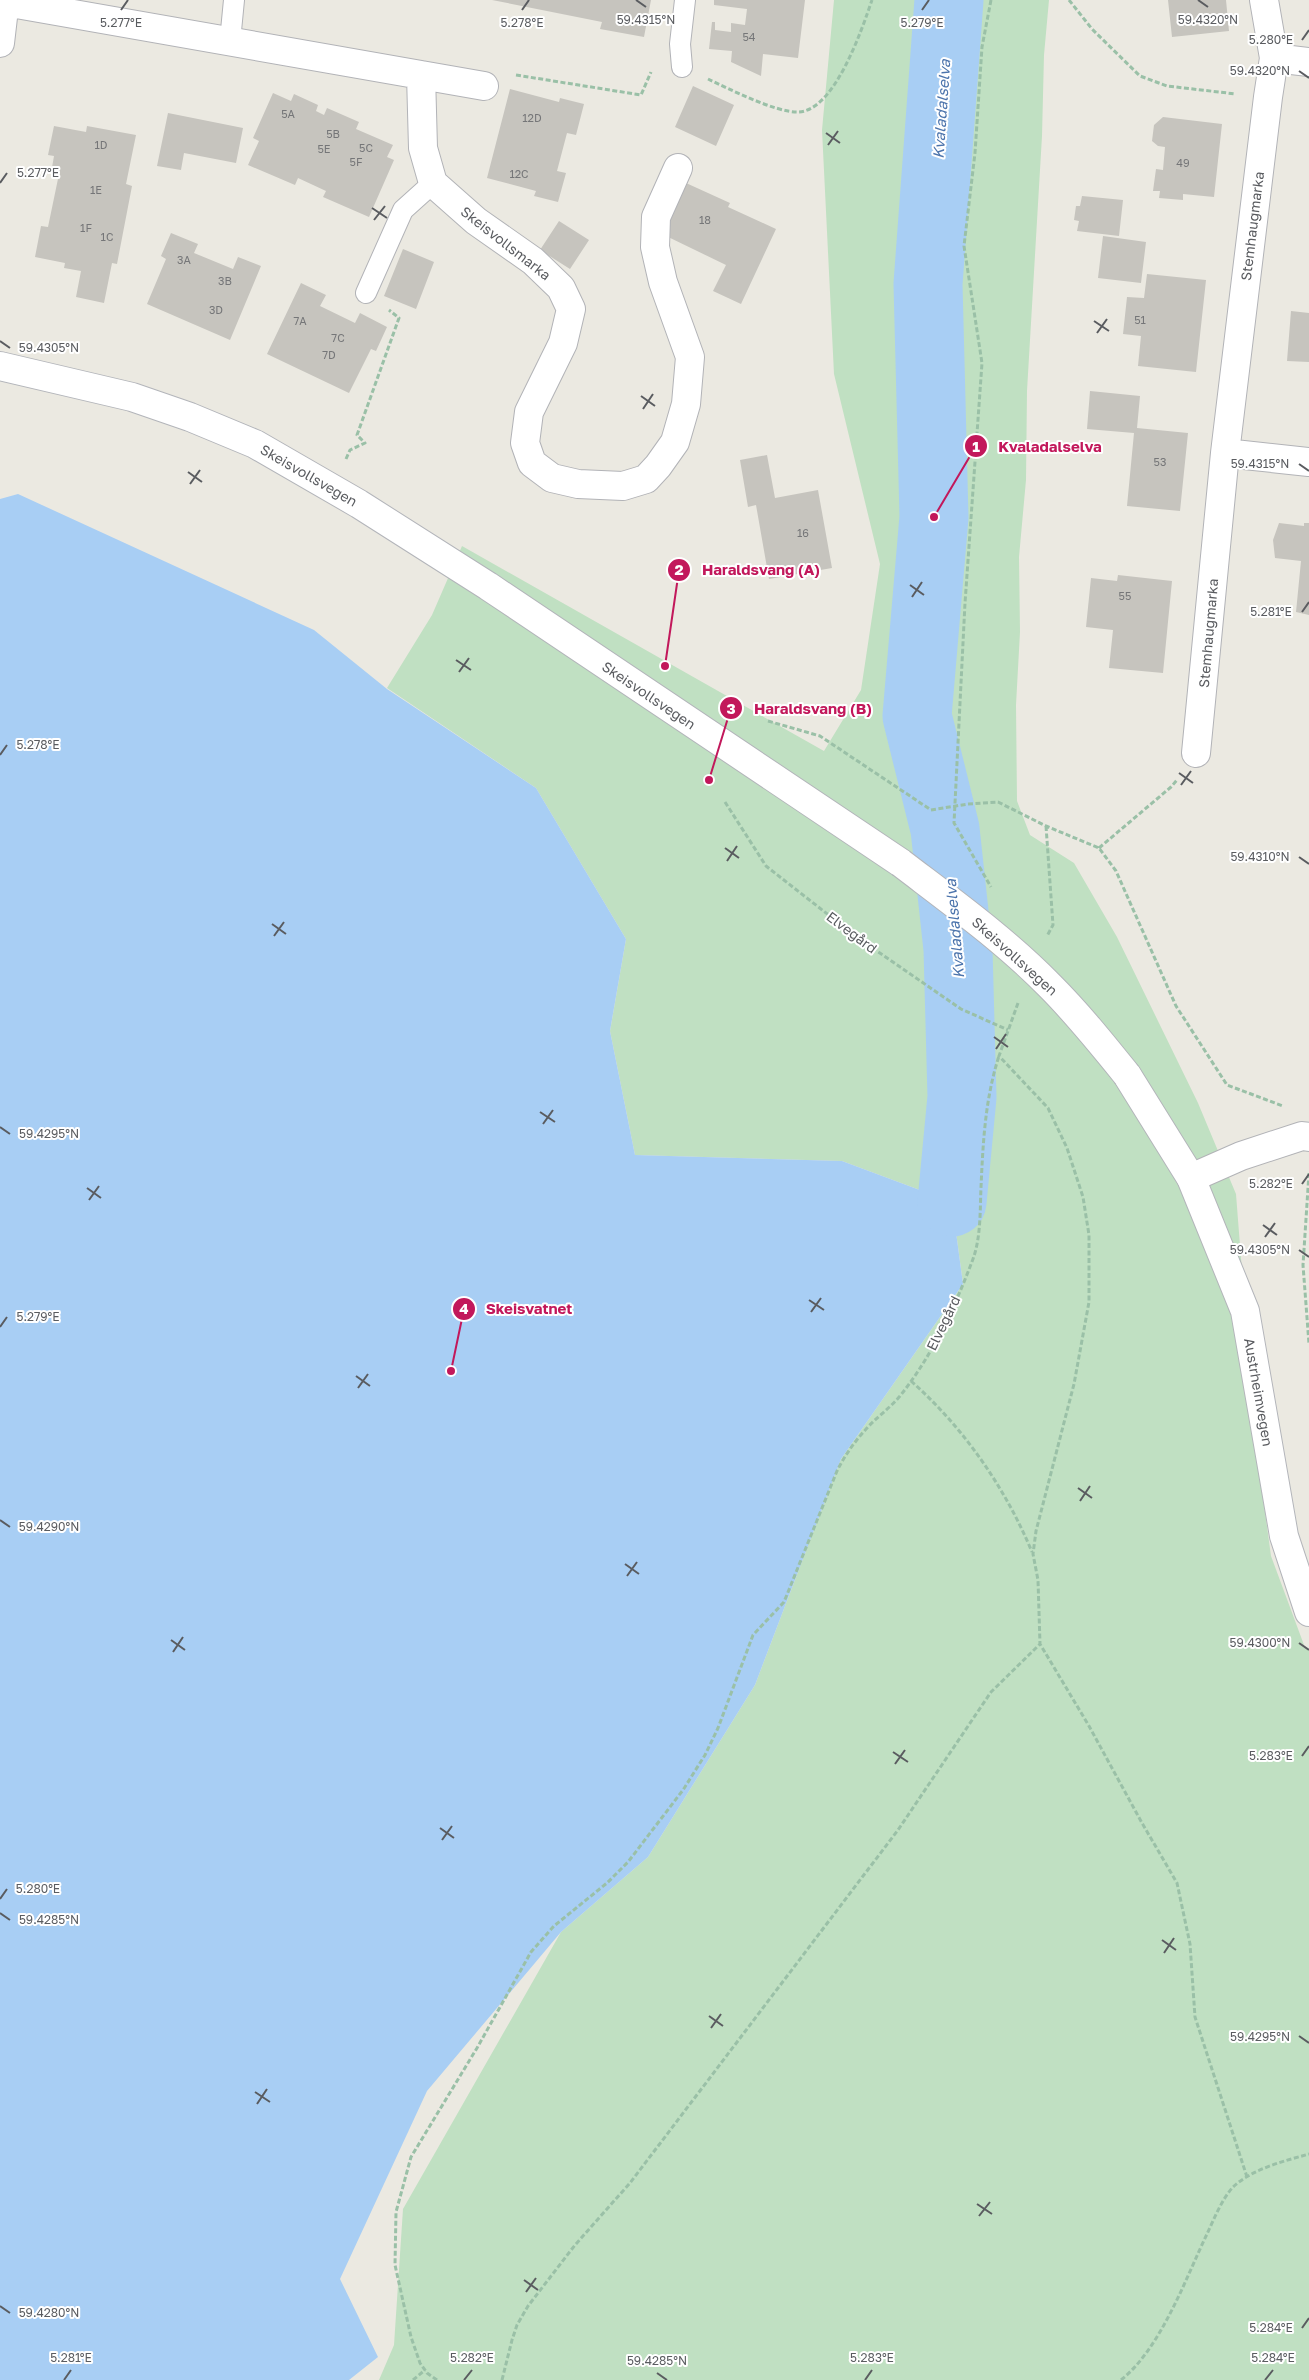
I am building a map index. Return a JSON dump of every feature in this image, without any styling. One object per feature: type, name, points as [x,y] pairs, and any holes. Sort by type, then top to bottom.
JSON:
[{"type":"street","name":"Stemhaugmarka","points":[[1196,753],[1225,453],[1274,58],[1264,0]]},
{"type":"street","points":[[0,43],[5,1],[484,86]]},
{"type":"street","points":[[1274,58],[1309,62]]},
{"type":"street","points":[[421,75],[423,148],[433,183]]},
{"type":"street","name":"Skeisvollsmarka","points":[[433,183],[476,221],[533,261],[561,288],[571,309],[563,343],[529,412],[525,443],[532,463],[552,478],[569,482],[623,486],[646,479],[658,466],[675,442],[686,404],[690,357],[663,282],[655,247],[656,217],[678,168]]},
{"type":"street","name":"Skeisvollsvegen","points":[[0,366],[132,397],[190,417],[255,444],[359,504],[488,586],[901,863],[977,920],[1043,979],[1078,1015],[1127,1075],[1192,1178]]},
{"type":"street","points":[[1225,453],[1309,462]]},
{"type":"street","points":[[1192,1178],[1241,1156],[1305,1137]]},
{"type":"street","name":"Austrheimvegen","points":[[1192,1178],[1245,1311],[1284,1536],[1309,1612]]},
{"type":"lane","points":[[230,41],[234,0]]},
{"type":"lane","points":[[682,67],[680,44],[685,0]]},
{"type":"lane","points":[[366,293],[403,210],[433,183]]},
{"type":"path","points":[[484,86],[500,73],[640,95],[654,64],[659,59],[673,61],[682,67],[773,106],[796,112],[807,111],[818,104],[834,84],[856,43],[872,0]]},
{"type":"path","points":[[990,0],[982,47],[975,153],[964,246],[982,364],[965,603],[954,823],[994,892]]},
{"type":"path","points":[[1069,0],[1092,29],[1140,76],[1167,86],[1268,97]]},
{"type":"path","points":[[343,464],[350,450],[365,443],[357,435],[399,318],[366,293]]},
{"type":"path","points":[[768,721],[820,736],[931,810],[968,804],[998,802],[1046,826],[1099,848],[1116,871],[1176,1006],[1228,1085],[1285,1107],[1305,1137]]},
{"type":"path","points":[[1099,848],[1171,787],[1196,753]]},
{"type":"path","name":"Elvegård","points":[[425,2370],[420,2363],[411,2337],[395,2265],[396,2212],[411,2157],[477,2048],[531,1952],[554,1926],[607,1883],[628,1862],[683,1790],[705,1755],[718,1728],[753,1635],[784,1602],[837,1472],[848,1451],[867,1428],[899,1397],[924,1362],[943,1327],[974,1257],[979,1221],[983,1136],[991,1080],[1008,1030],[961,1009],[858,938],[766,866],[725,802]]},
{"type":"path","points":[[1046,826],[1053,925],[1046,939]]},
{"type":"path","points":[[999,1056],[1048,1108],[1067,1148],[1083,1196],[1089,1235],[1089,1302],[1074,1384],[1036,1531],[1033,1554]]},
{"type":"path","points":[[1309,1173],[1303,1265],[1309,1344]]},
{"type":"path","points":[[911,1381],[932,1400],[973,1448],[1000,1488],[1022,1527],[1033,1554],[1038,1580],[1040,1644],[1089,1726],[1177,1883],[1190,1944],[1195,2017],[1247,2177]]},
{"type":"path","points":[[502,2380],[517,2325],[528,2306],[575,2245],[630,2183],[898,1830],[991,1692],[1040,1644]]},
{"type":"path","points":[[1121,2380],[1130,2373],[1155,2342],[1232,2188],[1247,2177],[1309,2154]]},
{"type":"path","points":[[413,2380],[425,2370],[437,2380]]},
{"type":"green space","points":[[834,0],[1049,0],[1044,55],[1042,136],[1027,391],[1026,480],[1019,557],[1020,632],[1016,705],[1017,801],[1030,835],[1074,863],[1117,937],[1198,1103],[1236,1194],[1255,1438],[1271,1556],[1304,1645],[1309,1651],[1309,2380],[379,2380],[394,2345],[403,2209],[561,1932],[648,1857],[755,1685],[841,1459],[963,1284],[952,1202],[842,1161],[635,1155],[610,1031],[626,939],[536,788],[387,688],[432,615],[462,546],[824,751],[861,690],[880,564],[834,374],[822,130]]},
{"type":"water","points":[[18,494],[314,630],[387,689],[536,788],[626,939],[610,1031],[635,1155],[842,1161],[952,1202],[963,1284],[841,1459],[755,1685],[648,1857],[561,1932],[427,2091],[340,2279],[378,2357],[349,2380],[0,2380],[0,499]]},
{"type":"building","points":[[492,0],[651,0],[644,37],[600,29],[602,22]]},
{"type":"building","points":[[714,0],[805,0],[798,58],[763,54],[761,76],[731,62],[732,51],[709,49],[712,22],[715,22],[715,30],[731,32],[731,23],[745,25],[747,9],[714,5]]},
{"type":"building","points":[[1168,0],[1226,0],[1229,31],[1172,37]]},
{"type":"building","points":[[693,86],[734,105],[716,146],[675,127]]},
{"type":"building","points":[[510,89],[559,102],[560,98],[584,104],[576,135],[567,133],[557,171],[566,173],[558,202],[534,196],[536,191],[487,178]]},
{"type":"building","points":[[273,93],[291,101],[294,94],[318,105],[316,111],[324,115],[327,108],[359,122],[356,129],[393,145],[387,157],[394,160],[369,217],[323,197],[326,191],[298,178],[295,185],[248,165],[259,141],[253,138]]},
{"type":"building","points":[[168,113],[243,128],[236,163],[184,153],[181,170],[157,166]]},
{"type":"building","points":[[1163,117],[1222,124],[1214,197],[1183,194],[1183,200],[1159,198],[1160,191],[1153,191],[1156,169],[1163,170],[1165,147],[1158,146],[1152,141],[1154,125]]},
{"type":"building","points":[[54,126],[86,132],[87,126],[136,135],[126,184],[132,186],[117,264],[112,263],[104,303],[76,297],[81,271],[64,268],[65,263],[35,257],[41,226],[48,227],[59,174],[51,173],[54,156],[48,155]]},
{"type":"building","points":[[686,183],[730,203],[728,207],[776,229],[741,304],[713,291],[726,265],[662,234]]},
{"type":"building","points":[[1082,196],[1123,200],[1119,236],[1077,231],[1079,221],[1074,220],[1076,206],[1080,206]]},
{"type":"building","points":[[559,221],[589,240],[570,269],[540,250]]},
{"type":"building","points":[[171,233],[198,244],[194,253],[233,269],[238,257],[261,266],[230,340],[147,304],[166,259],[161,256]]},
{"type":"building","points":[[1103,236],[1146,242],[1141,283],[1098,278]]},
{"type":"building","points":[[403,249],[434,262],[416,309],[384,296]]},
{"type":"building","points":[[1147,274],[1206,280],[1196,372],[1138,366],[1141,336],[1123,334],[1127,297],[1144,298]]},
{"type":"building","points":[[301,283],[326,295],[320,306],[355,323],[360,313],[387,327],[376,351],[371,349],[349,393],[267,354]]},
{"type":"building","points":[[1291,311],[1309,313],[1309,362],[1287,361]]},
{"type":"building","points":[[1090,391],[1140,396],[1137,428],[1188,433],[1180,511],[1127,506],[1134,433],[1087,429]]},
{"type":"building","points":[[767,455],[775,498],[818,490],[832,568],[769,579],[756,505],[748,507],[740,460]]},
{"type":"building","points":[[1279,523],[1304,526],[1304,523],[1309,523],[1309,615],[1296,612],[1301,561],[1275,558],[1273,540]]},
{"type":"building","points":[[1118,575],[1172,581],[1163,673],[1109,668],[1113,630],[1086,627],[1091,578],[1117,581]]},
{"type":"waterway","name":"Kvaladalselva","points":[[949,0],[928,284],[934,517],[917,716],[945,829],[958,949],[962,1097],[952,1202]]},
{"type":"place","name":"Kvaladalselva","points":[[934,517]]},
{"type":"place","name":"Haraldsvang (A)","points":[[665,666]]},
{"type":"place","name":"Haraldsvang (B)","points":[[709,780]]},
{"type":"place","name":"Skeisvatnet","points":[[451,1371]]}]
